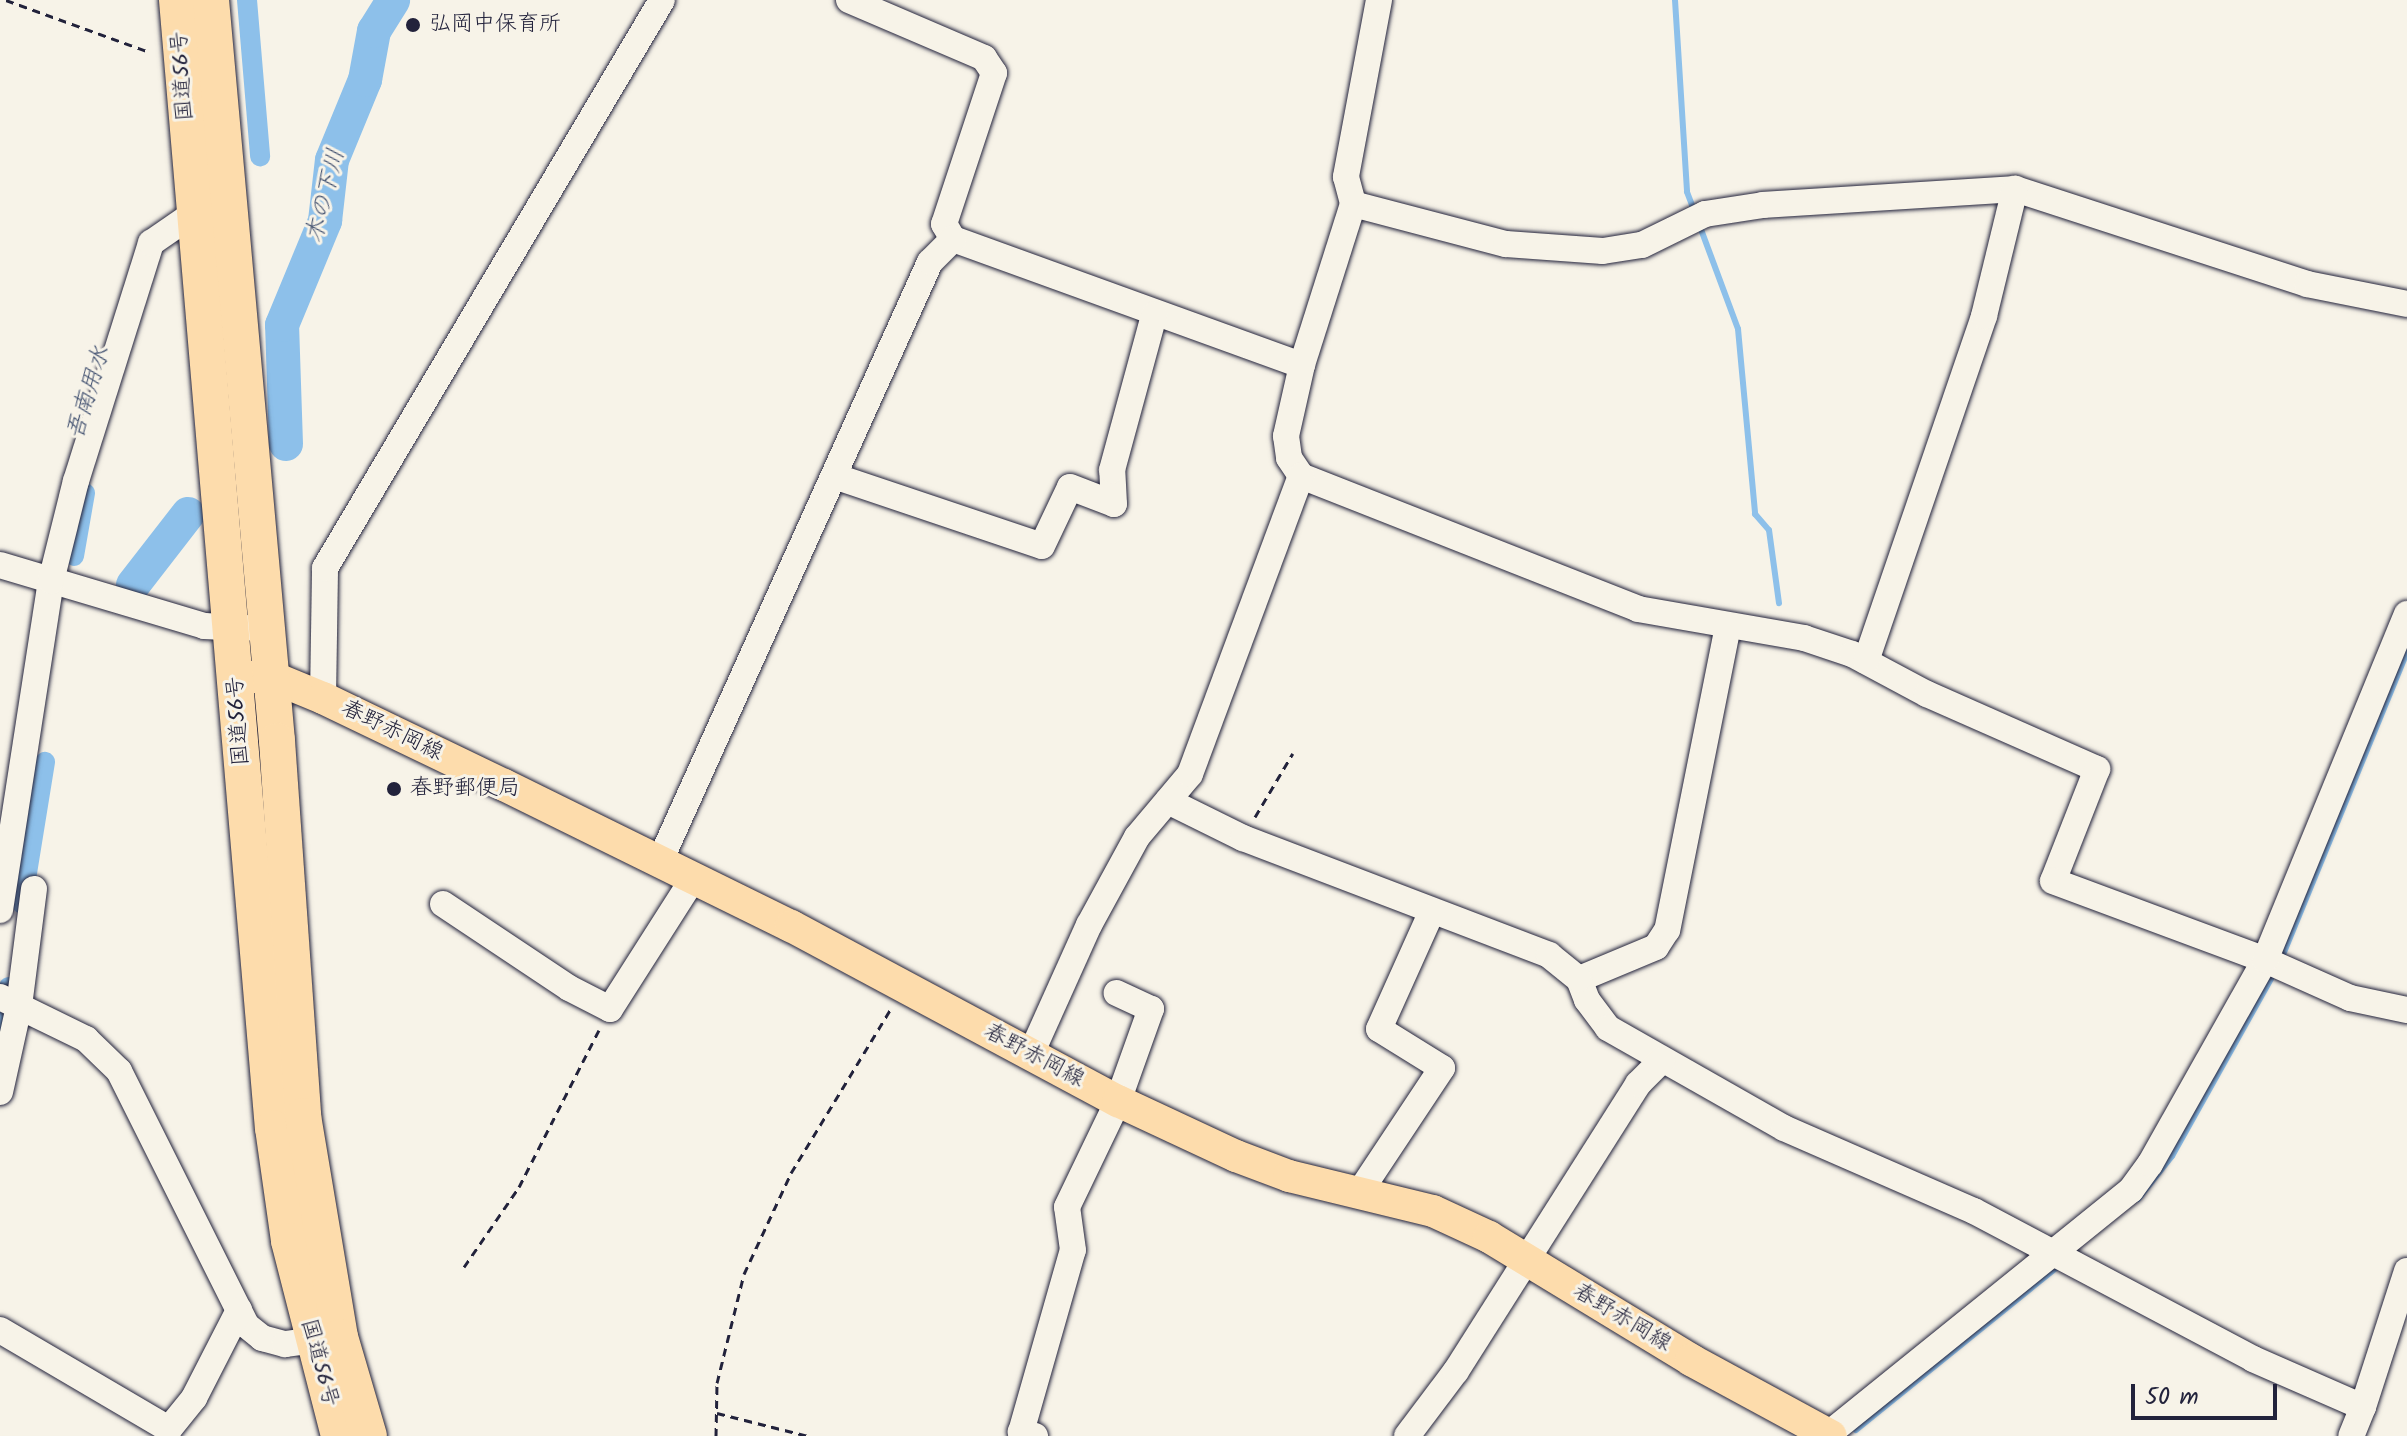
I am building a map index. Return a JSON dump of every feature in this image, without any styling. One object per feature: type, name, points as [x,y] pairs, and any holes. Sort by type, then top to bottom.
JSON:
[{"type":"highway","name":"国道56号","points":[[177,0],[193,214],[248,628],[272,677],[292,1021],[319,1234],[326,1339],[339,1436]]},
{"type":"highway","name":"国道56号","points":[[211,0],[248,628],[236,677],[273,1128],[326,1339],[369,1436]]},
{"type":"main road","name":"春野赤岡線","points":[[236,677],[272,677],[323,698],[694,877],[905,986],[1030,1056],[1236,1156],[1359,1193],[1433,1211],[1527,1260],[1691,1360],[1829,1436]]},
{"type":"street","points":[[323,698],[325,568],[662,0]]},
{"type":"street","points":[[849,0],[984,58],[994,73],[944,224],[953,239],[1154,315],[1302,365]]},
{"type":"street","points":[[1379,0],[1346,177],[1353,204],[1302,365],[1286,436],[1289,458],[1301,476],[1548,578],[1638,609],[1804,638],[1866,661],[2097,769],[2053,881],[2265,960],[2350,998],[2407,1010]]},
{"type":"street","points":[[1353,204],[1546,249],[1603,251],[1642,245],[1698,216],[1763,205],[2015,189],[2307,284],[2407,304]]},
{"type":"street","points":[[1866,661],[1976,344],[2015,189]]},
{"type":"street","points":[[0,910],[51,581],[76,481],[151,243],[193,214]]},
{"type":"street","points":[[660,861],[930,262],[953,239]]},
{"type":"street","points":[[834,476],[1042,546],[1070,487],[1114,504],[1112,470],[1154,315]]},
{"type":"street","points":[[1030,1056],[1089,925],[1137,837],[1190,774],[1301,476]]},
{"type":"street","points":[[0,565],[204,626],[248,628]]},
{"type":"street","points":[[1829,1436],[2131,1190],[2150,1164],[2265,960],[2407,614]]},
{"type":"street","points":[[1579,979],[1656,947],[1667,930],[1728,626]]},
{"type":"street","points":[[1168,801],[1243,838],[1549,955],[1579,979],[1587,1000],[1608,1028],[1784,1128],[1974,1211],[2253,1359],[2363,1407]]},
{"type":"street","points":[[443,904],[569,988],[610,1009],[694,877]]},
{"type":"street","points":[[0,1092],[10,1002],[34,889]]},
{"type":"street","points":[[1359,1193],[1442,1068],[1379,1029],[1432,911]]},
{"type":"street","points":[[1025,1435],[1073,1250],[1067,1207],[1118,1101],[1151,1009],[1116,993]]},
{"type":"street","points":[[10,1002],[86,1039],[119,1071],[239,1310],[262,1338],[285,1344],[326,1339]]},
{"type":"street","points":[[1407,1436],[1527,1260],[1638,1084],[1662,1060]]},
{"type":"street","points":[[2351,1436],[2407,1271]]},
{"type":"street","points":[[0,1330],[167,1432],[194,1398],[239,1310]]},
{"type":"path","points":[[6,0],[150,52]]},
{"type":"path","points":[[1243,838],[1293,753]]},
{"type":"path","points":[[716,1436],[726,1333],[767,1218],[905,986]]},
{"type":"path","points":[[464,1267],[519,1187],[610,1009]]},
{"type":"path","points":[[717,1413],[808,1436]]},
{"type":"waterway","name":"吾南用水","points":[[247,0],[260,156]]},
{"type":"waterway","name":"木の下川","points":[[286,444],[282,325],[325,221],[332,160],[365,80],[374,31],[393,0]]},
{"type":"waterway","points":[[1675,0],[1687,192],[1694,210]]},
{"type":"waterway","points":[[1699,224],[1738,329],[1755,514],[1769,530],[1779,603]]},
{"type":"waterway","name":"吾南用水","points":[[74,556],[85,493]]},
{"type":"waterway","name":"木の下川","points":[[133,585],[188,514]]},
{"type":"waterway","points":[[2282,957],[2407,652]]},
{"type":"waterway","name":"吾南用水","points":[[22,904],[45,762]]},
{"type":"waterway","points":[[2138,1199],[2172,1156],[2271,979]]},
{"type":"waterway","name":"吾南用水","points":[[0,1030],[9,987]]},
{"type":"waterway","points":[[1856,1430],[2061,1264]]},
{"type":"place","name":"弘岡中保育所","points":[[413,25]]},
{"type":"place","name":"春野郵便局","points":[[394,789]]}]
